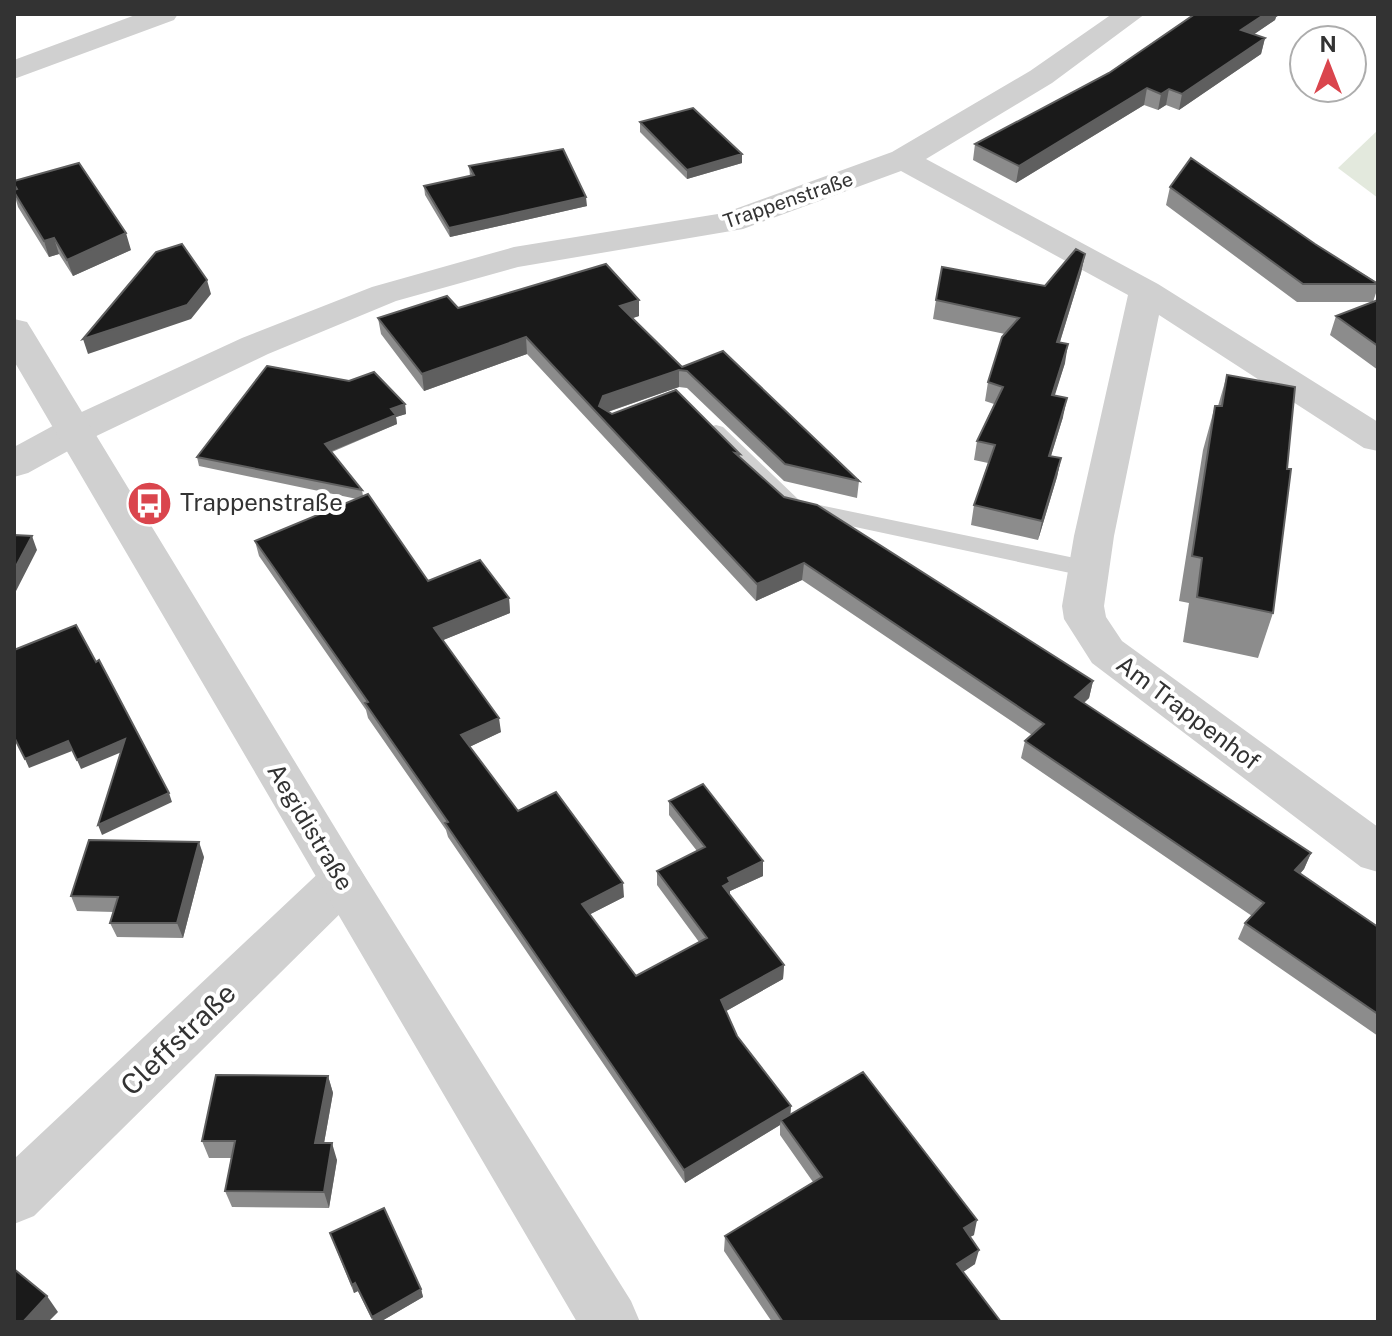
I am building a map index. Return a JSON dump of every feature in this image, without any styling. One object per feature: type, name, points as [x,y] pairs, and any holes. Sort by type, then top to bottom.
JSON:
[{"type":"street","points":[[14,70],[164,14]]},
{"type":"street","name":"Trappenstraße","points":[[14,464],[74,431],[255,346],[384,294],[514,257],[731,222],[903,159],[1041,77],[1131,14]]},
{"type":"street","points":[[903,159],[1146,291],[1378,439]]},
{"type":"street","name":"Am Trappenhof","points":[[1146,291],[1089,569],[1083,606],[1085,619],[1107,652],[1378,853]]},
{"type":"street","name":"Aegidistraße","points":[[14,330],[342,881],[610,1322]]},
{"type":"street","name":"Cleffstraße","points":[[14,1197],[342,881]]},
{"type":"lane","points":[[702,419],[793,507],[1089,569]]},
{"type":"shaded area","points":[[1378,130],[1378,198],[1338,168]]},
{"type":"building","points":[[1195,14],[1265,14],[1241,30],[1265,38],[1182,94],[1169,89],[1161,94],[1147,88],[1019,166],[975,144],[1109,73]]},
{"type":"building","points":[[693,108],[742,154],[687,170],[640,122]]},
{"type":"building","points":[[563,149],[586,197],[449,228],[424,186],[474,175],[469,166]]},
{"type":"building","points":[[1191,158],[1378,284],[1303,284],[1170,187]]},
{"type":"building","points":[[79,163],[126,233],[67,260],[54,238],[44,241],[14,192],[17,189],[14,181]]},
{"type":"building","points":[[182,244],[207,280],[187,305],[83,339],[156,252]]},
{"type":"building","points":[[1076,249],[1085,254],[1057,342],[1068,344],[1052,395],[1067,398],[1049,456],[1061,458],[1042,521],[974,505],[995,445],[977,441],[1003,387],[988,382],[1002,337],[1019,318],[936,300],[942,267],[1045,286]]},
{"type":"building","points":[[606,264],[639,300],[620,306],[682,367],[723,351],[859,481],[785,464],[687,371],[679,370],[603,396],[599,406],[612,414],[676,390],[740,454],[735,453],[784,497],[817,505],[1093,681],[1075,697],[1311,853],[1295,870],[1378,927],[1378,1014],[1245,923],[1264,903],[1025,741],[1044,724],[804,563],[757,584],[526,337],[422,374],[378,318],[447,296],[458,308]]},
{"type":"building","points":[[1378,300],[1378,346],[1336,316]]},
{"type":"building","points":[[267,366],[349,381],[374,372],[405,404],[391,409],[396,415],[325,444],[362,490],[197,457]]},
{"type":"building","points":[[1227,375],[1295,387],[1287,469],[1291,469],[1273,613],[1197,597],[1202,558],[1192,556],[1215,406],[1222,406]]},
{"type":"building","points":[[368,494],[428,581],[480,560],[509,598],[434,628],[499,718],[461,735],[518,811],[556,792],[623,883],[582,904],[636,976],[707,938],[657,871],[705,847],[669,801],[703,784],[763,861],[728,878],[730,882],[723,886],[784,965],[721,1000],[737,1036],[791,1106],[684,1170],[445,823],[448,822],[365,703],[368,702],[255,541]]},
{"type":"building","points":[[14,535],[32,536],[14,570]]},
{"type":"building","points":[[76,625],[96,662],[99,660],[169,793],[98,825],[125,739],[77,760],[68,741],[25,759],[14,737],[14,650]]},
{"type":"building","points":[[89,840],[199,842],[177,923],[110,923],[118,897],[71,896]]},
{"type":"building","points":[[863,1072],[977,1220],[964,1228],[979,1250],[957,1264],[1001,1322],[783,1322],[725,1236],[822,1177],[781,1120]]},
{"type":"building","points":[[216,1075],[328,1076],[315,1143],[332,1143],[324,1192],[225,1191],[235,1141],[202,1141]]},
{"type":"building","points":[[384,1208],[421,1289],[372,1317],[355,1283],[352,1285],[330,1233]]},
{"type":"building","points":[[14,1269],[47,1296],[23,1322],[14,1322]]},
{"type":"place","name":"Trappenstraße","points":[[149,503]]}]
